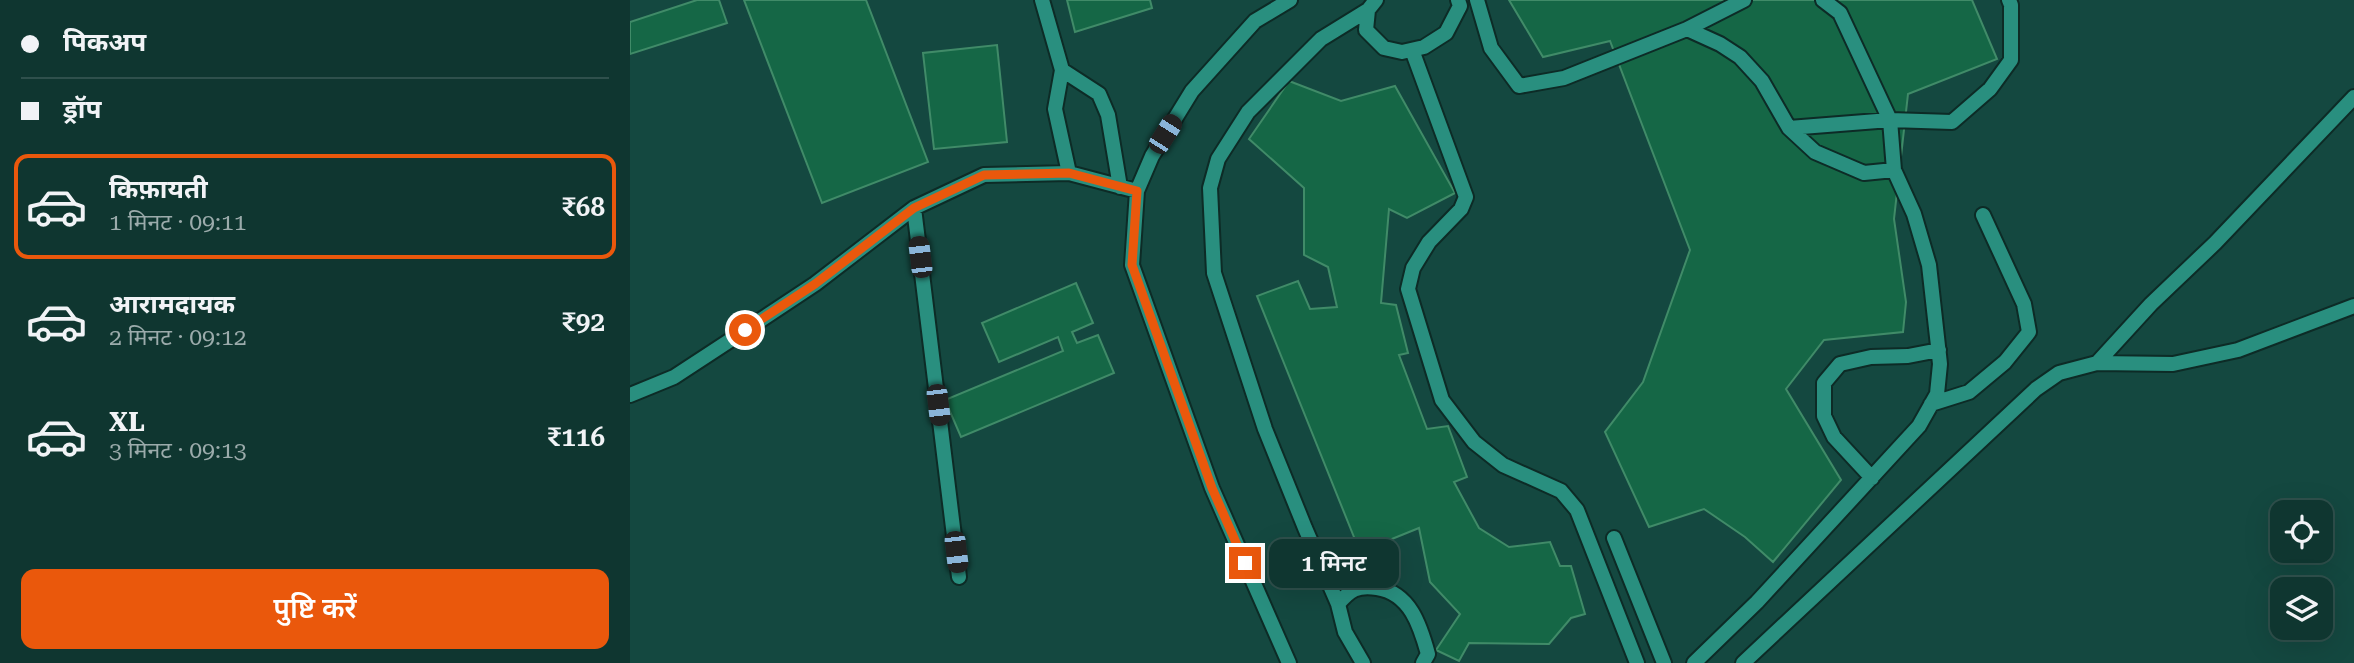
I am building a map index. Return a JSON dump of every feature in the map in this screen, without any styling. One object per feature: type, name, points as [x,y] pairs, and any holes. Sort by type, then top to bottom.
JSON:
[{"type":"street","points":[[1042,0],[1062,70],[1055,109],[1069,173]]},
{"type":"street","points":[[1289,663],[1212,488],[1132,265],[1137,191],[1152,156],[1192,91],[1255,21],[1290,0]]},
{"type":"street","points":[[1372,5],[1366,30],[1384,48],[1402,52],[1424,47],[1446,33],[1460,6],[1458,0]]},
{"type":"street","points":[[1477,0],[1491,48],[1519,86],[1564,78],[1687,29],[1744,0]]},
{"type":"street","points":[[1694,663],[1757,602],[1919,426],[1937,394],[1940,364],[1929,265],[1914,215],[1894,170],[1890,120],[1840,13],[1824,0]]},
{"type":"street","points":[[1789,128],[1890,120],[1951,122],[1990,89],[2011,60],[2009,0]]},
{"type":"street","points":[[1363,663],[1345,632],[1338,604],[1265,429],[1214,273],[1210,188],[1218,159],[1248,112],[1321,39],[1372,5]]},
{"type":"street","points":[[1687,29],[1720,44],[1740,57],[1762,81],[1789,128],[1815,152],[1864,173],[1894,170]]},
{"type":"street","points":[[1412,50],[1466,197],[1461,209],[1429,242],[1413,268],[1408,289],[1442,400],[1474,442],[1503,465],[1561,491],[1577,510],[1637,663]]},
{"type":"street","points":[[1062,70],[1099,94],[1108,114],[1120,187]]},
{"type":"street","points":[[2098,363],[2151,304],[2215,243],[2354,97]]},
{"type":"street","points":[[630,395],[674,377],[729,341],[815,284],[914,208],[984,175],[1069,173],[1137,191]]},
{"type":"street","points":[[914,208],[960,577]]},
{"type":"street","points":[[1931,404],[1969,392],[2006,362],[2029,332],[2024,304],[1983,215]]},
{"type":"street","points":[[1742,663],[2036,389],[2059,373],[2098,363],[2173,364],[2238,351],[2354,306]]},
{"type":"street","points":[[1872,478],[1834,437],[1824,416],[1824,383],[1840,364],[1871,357],[1909,356],[1939,350]]},
{"type":"street","points":[[1614,538],[1664,663]]},
{"type":"street","points":[[1338,604],[1349,591],[1369,587],[1391,590],[1407,604],[1421,629],[1428,654],[1423,663]]},
{"type":"building","points":[[697,0],[719,0],[727,23],[630,54],[630,22]]},
{"type":"building","points":[[744,0],[866,0],[928,162],[822,203]]},
{"type":"building","points":[[1067,0],[1150,0],[1152,8],[1075,32]]},
{"type":"building","points":[[1509,0],[1972,0],[1997,59],[1908,94],[1894,219],[1906,302],[1903,332],[1824,340],[1786,389],[1841,480],[1773,562],[1745,537],[1704,509],[1649,527],[1605,432],[1643,382],[1690,250],[1610,41],[1543,57]]},
{"type":"building","points":[[997,45],[1007,142],[934,149],[923,53]]},
{"type":"building","points":[[1289,81],[1341,101],[1395,86],[1455,193],[1407,218],[1389,209],[1381,303],[1396,305],[1408,353],[1399,355],[1427,429],[1448,426],[1467,477],[1454,482],[1479,528],[1509,547],[1550,542],[1560,566],[1571,566],[1585,614],[1571,618],[1549,644],[1469,643],[1459,661],[1436,650],[1460,614],[1430,582],[1419,528],[1360,552],[1257,296],[1298,281],[1310,309],[1337,307],[1328,267],[1304,255],[1304,188],[1249,139]]},
{"type":"building","points":[[1076,283],[1093,323],[1072,332],[1077,343],[1098,335],[1114,373],[961,437],[945,400],[1063,351],[1058,337],[999,362],[982,323]]},
{"type":"route","points":[[745,330],[815,284],[914,208],[984,175],[1069,173],[1137,191],[1132,265],[1212,488],[1245,563]]}]
